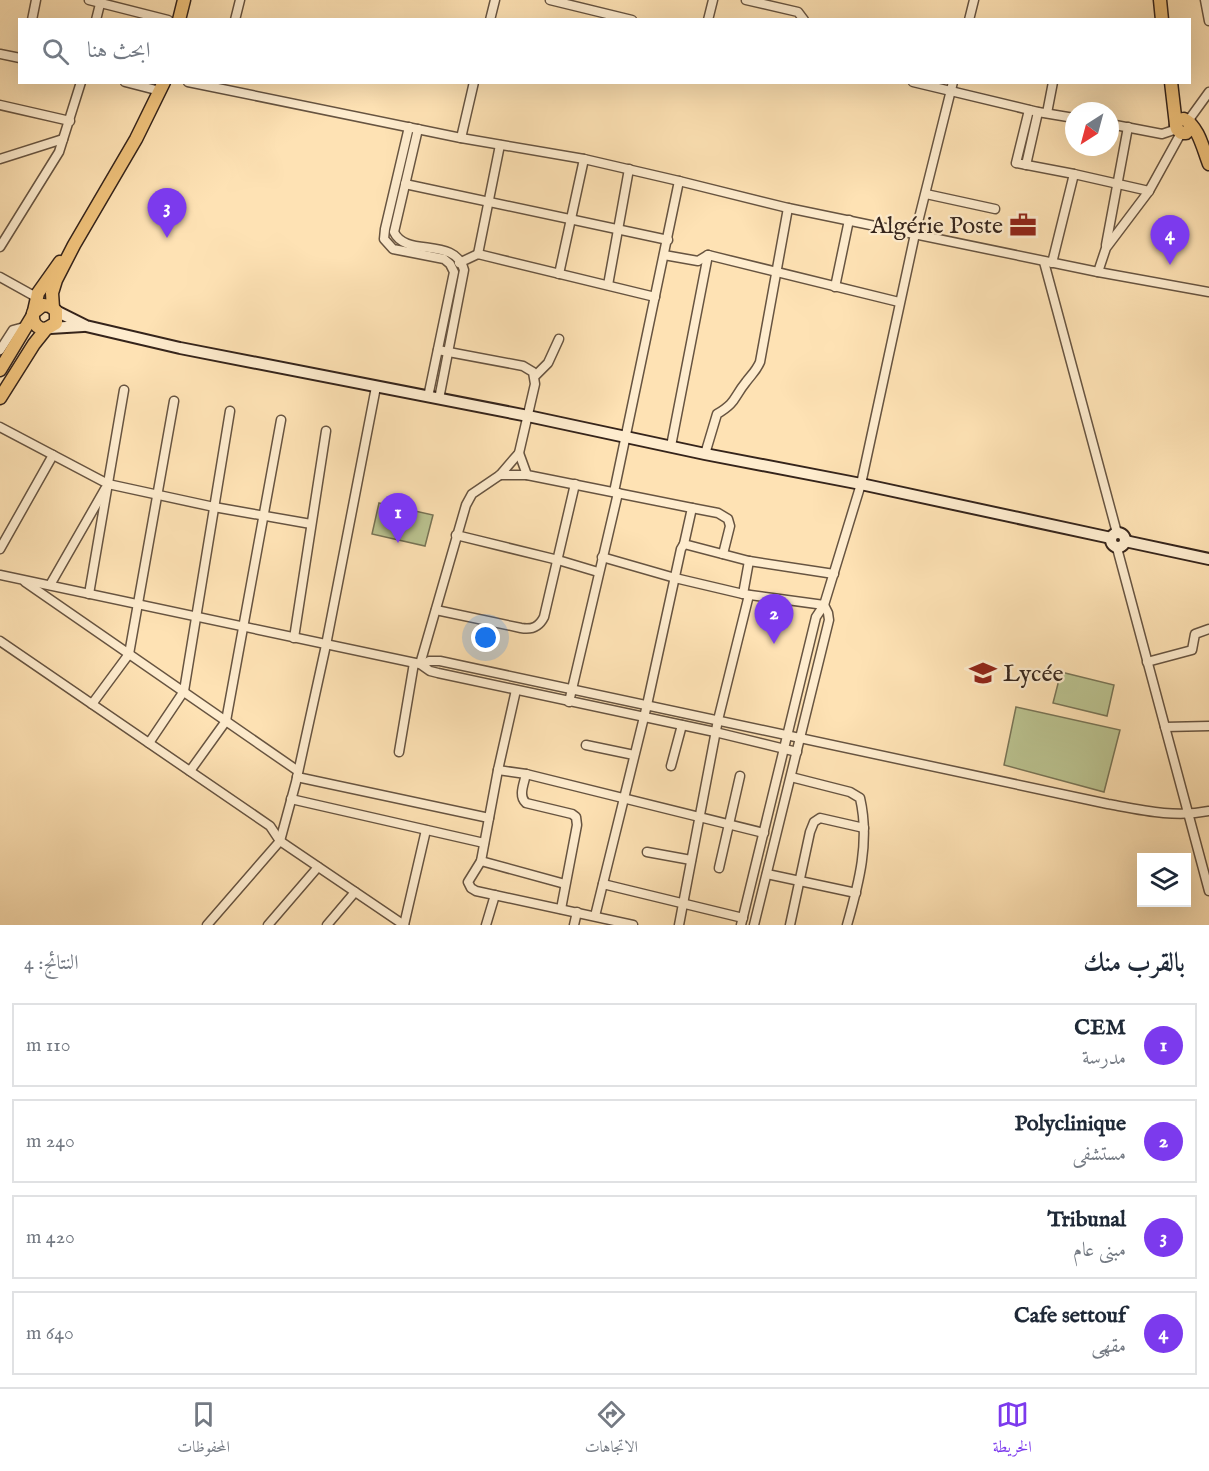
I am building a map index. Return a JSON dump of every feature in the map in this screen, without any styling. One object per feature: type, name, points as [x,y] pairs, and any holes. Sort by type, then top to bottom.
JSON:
[{"type":"main road","points":[[180,18],[184,0]]},
{"type":"main road","points":[[1160,0],[1162,18]]},
{"type":"main road","points":[[1171,86],[1183,126],[1203,151],[1209,164]]},
{"type":"main road","points":[[0,398],[30,350],[56,323],[53,289],[74,245],[136,139],[162,87]]},
{"type":"main road","points":[[74,245],[49,275],[36,297],[35,325],[48,329],[86,326]]},
{"type":"main road","points":[[0,370],[24,327],[42,305],[86,326],[180,348],[528,416],[705,454],[861,483],[1209,559]]},
{"type":"street","points":[[32,18],[36,0]]},
{"type":"street","points":[[89,0],[101,1],[161,18]]},
{"type":"street","points":[[236,18],[240,0]]},
{"type":"street","points":[[490,18],[495,0]]},
{"type":"street","points":[[550,0],[624,18]]},
{"type":"street","points":[[708,18],[713,0]]},
{"type":"street","points":[[746,0],[798,12],[802,18]]},
{"type":"street","points":[[970,18],[974,0]]},
{"type":"street","points":[[1205,0],[1209,21]]},
{"type":"street","points":[[97,18],[101,1]]},
{"type":"street","points":[[0,54],[18,58]]},
{"type":"street","points":[[0,247],[59,152],[80,84]]},
{"type":"street","points":[[140,84],[162,87]]},
{"type":"street","points":[[204,84],[461,138],[584,159],[788,208],[1048,262],[1209,291]]},
{"type":"street","points":[[461,138],[474,84]]},
{"type":"street","points":[[929,84],[952,87],[1029,110],[1065,116]]},
{"type":"street","points":[[1026,165],[1052,84]]},
{"type":"street","points":[[603,884],[742,921],[816,617],[824,605],[861,483],[899,302],[952,87]]},
{"type":"street","points":[[1106,248],[1149,191],[1183,126],[1209,92]]},
{"type":"street","points":[[0,105],[70,121]]},
{"type":"street","points":[[1029,110],[1016,163],[1149,191]]},
{"type":"street","points":[[1119,126],[1162,134],[1183,126]]},
{"type":"street","points":[[1098,272],[1106,248],[1128,127]]},
{"type":"street","points":[[413,128],[405,184],[394,228],[396,236],[403,242],[452,253],[461,261],[464,274],[449,352],[434,398]]},
{"type":"street","points":[[413,128],[384,239],[393,249],[444,260],[452,267],[454,278],[438,350],[434,398]]},
{"type":"street","points":[[0,159],[63,139]]},
{"type":"street","points":[[478,254],[500,145]]},
{"type":"street","points":[[559,274],[584,159]]},
{"type":"street","points":[[608,285],[629,169]]},
{"type":"street","points":[[1074,174],[1048,262],[1147,662],[1209,891]]},
{"type":"street","points":[[569,702],[616,492],[680,181]]},
{"type":"street","points":[[405,184],[668,240]]},
{"type":"street","points":[[926,194],[995,209]]},
{"type":"street","points":[[705,454],[717,414],[732,405],[747,380],[755,374],[760,362],[788,208]]},
{"type":"street","points":[[835,287],[849,220]]},
{"type":"street","points":[[452,267],[478,254],[655,297]]},
{"type":"street","points":[[664,255],[698,261],[708,255],[899,302]]},
{"type":"street","points":[[672,446],[708,255]]},
{"type":"street","points":[[0,277],[36,297]]},
{"type":"street","points":[[0,350],[13,330],[24,327]]},
{"type":"street","points":[[535,376],[548,363],[559,339]]},
{"type":"street","points":[[399,752],[419,664],[466,505],[472,494],[500,475],[519,453],[536,384],[535,376],[527,367],[438,350]]},
{"type":"street","points":[[207,925],[280,841],[298,774],[326,645],[376,387]]},
{"type":"street","points":[[89,594],[124,390]]},
{"type":"street","points":[[92,704],[129,654],[174,401]]},
{"type":"street","points":[[149,743],[184,691],[230,411]]},
{"type":"street","points":[[190,771],[226,721],[281,420]]},
{"type":"street","points":[[0,427],[108,484],[263,517],[311,524]]},
{"type":"street","points":[[294,638],[326,431]]},
{"type":"street","points":[[519,453],[527,475]]},
{"type":"street","points":[[0,549],[53,455]]},
{"type":"street","points":[[500,475],[527,475],[718,513],[728,519],[730,526],[723,554]]},
{"type":"street","points":[[50,585],[108,484]]},
{"type":"street","points":[[436,610],[521,628],[537,626],[544,618],[575,484]]},
{"type":"street","points":[[595,916],[692,508]]},
{"type":"street","points":[[456,535],[598,572]]},
{"type":"street","points":[[684,544],[749,561],[834,574]]},
{"type":"street","points":[[602,557],[675,578],[746,594],[824,605],[828,610],[829,620],[754,925]]},
{"type":"street","points":[[679,925],[715,732],[746,594],[749,561]]},
{"type":"street","points":[[0,575],[419,664],[434,672],[715,732],[797,752]]},
{"type":"street","points":[[21,579],[184,691],[298,774],[489,818]]},
{"type":"street","points":[[1147,662],[1192,650],[1195,634],[1209,630]]},
{"type":"street","points":[[0,641],[270,826],[280,841],[404,925],[426,830]]},
{"type":"street","points":[[419,664],[440,661],[1148,812],[1189,815],[1209,811]]},
{"type":"street","points":[[516,690],[481,861],[468,882],[476,891],[633,925]]},
{"type":"street","points":[[671,766],[682,725]]},
{"type":"street","points":[[1165,727],[1209,726]]},
{"type":"street","points":[[586,745],[634,756]]},
{"type":"street","points":[[498,770],[526,774],[764,833]]},
{"type":"street","points":[[526,774],[522,795],[526,803],[572,814],[576,817],[577,825],[561,909]]},
{"type":"street","points":[[719,868],[740,776]]},
{"type":"street","points":[[790,777],[850,792],[860,798],[864,850],[847,925]]},
{"type":"street","points":[[291,799],[484,843]]},
{"type":"street","points":[[790,925],[814,822],[820,818],[864,828]]},
{"type":"street","points":[[647,852],[691,860]]},
{"type":"street","points":[[481,861],[565,884]]},
{"type":"street","points":[[268,925],[318,867]]},
{"type":"street","points":[[766,874],[856,893]]},
{"type":"street","points":[[327,925],[355,892]]},
{"type":"street","points":[[486,925],[495,895]]},
{"type":"street","points":[[574,925],[577,912]]},
{"type":"street","points":[[386,925],[392,917]]},
{"type":"green space","points":[[379,503],[433,515],[425,546],[372,534]]},
{"type":"green space","points":[[1061,672],[1114,685],[1107,716],[1053,703]]},
{"type":"green space","points":[[1016,707],[1120,730],[1104,792],[1004,765]]},
{"type":"place","name":"Algérie Poste","points":[[1023,225]]},
{"type":"place","name":"Tribunal","points":[[167,238]]},
{"type":"place","name":"Cafe settouf","points":[[1170,265]]},
{"type":"place","name":"CEM","points":[[398,543]]},
{"type":"place","name":"Polyclinique","points":[[774,644]]},
{"type":"place","name":"Lycée","points":[[983,673]]}]
